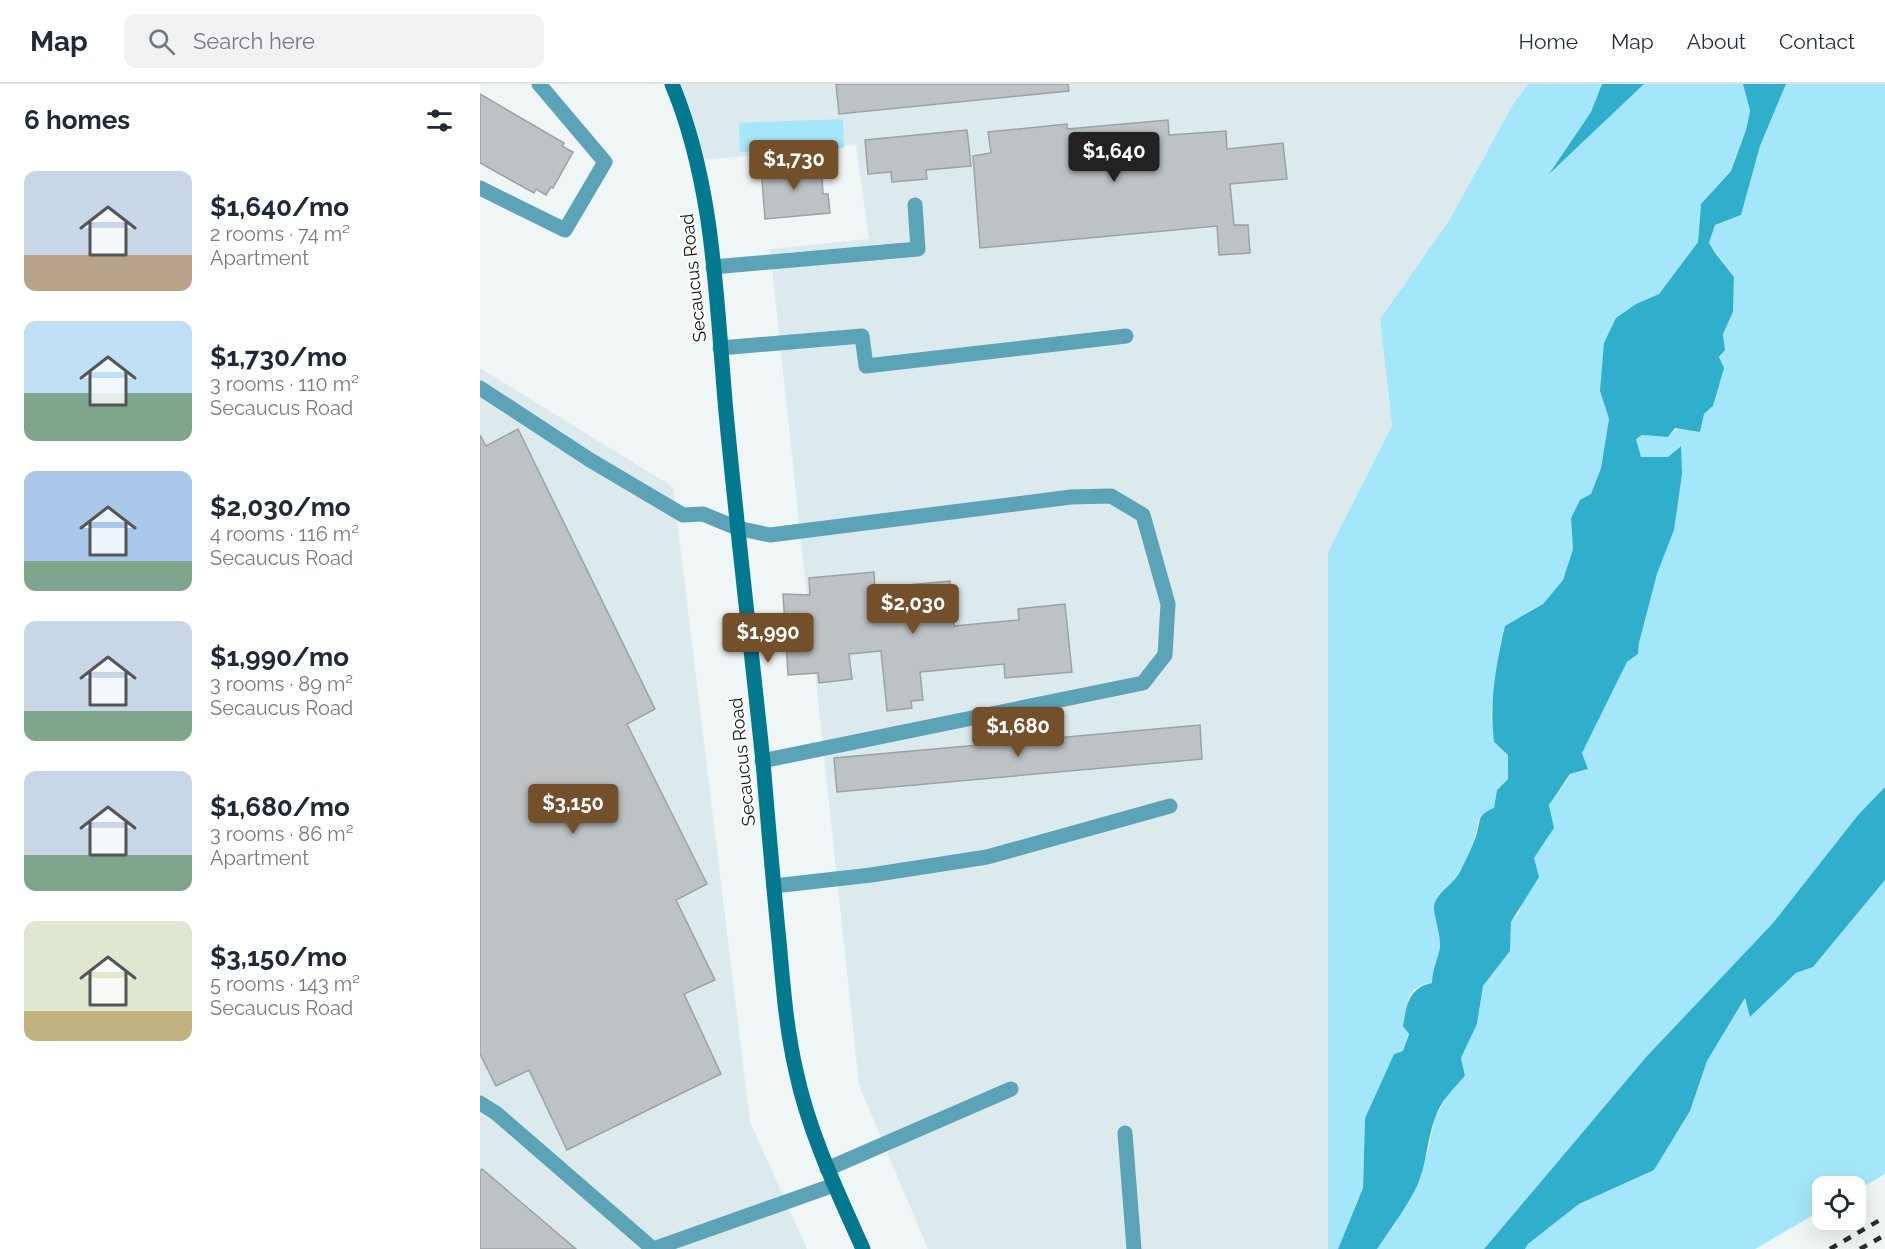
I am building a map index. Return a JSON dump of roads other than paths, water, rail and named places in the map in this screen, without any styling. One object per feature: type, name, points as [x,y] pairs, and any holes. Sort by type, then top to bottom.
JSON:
[{"type":"main road","name":"Secaucus Road","points":[[672,84],[681,107],[703,186],[713,267],[785,1006],[796,1071],[812,1131],[863,1249]]},
{"type":"lane","points":[[480,188],[565,230],[605,162],[538,84]]},
{"type":"lane","points":[[713,267],[918,249],[915,205]]},
{"type":"lane","points":[[720,348],[862,336],[866,366],[1126,336]]},
{"type":"lane","points":[[480,388],[590,460],[683,515],[703,514],[737,528],[770,535],[1071,496],[1111,496],[1143,515],[1168,604],[1165,655],[1143,683],[762,760]]},
{"type":"lane","points":[[774,886],[871,875],[987,857],[1170,806]]},
{"type":"lane","points":[[827,1169],[1011,1089]]},
{"type":"lane","points":[[480,1103],[496,1113],[653,1249],[834,1185]]},
{"type":"lane","points":[[1125,1133],[1134,1249]]},
{"type":"railway","points":[[1830,1249],[1885,1217]]},
{"type":"railway","points":[[1860,1249],[1885,1235]]}]
